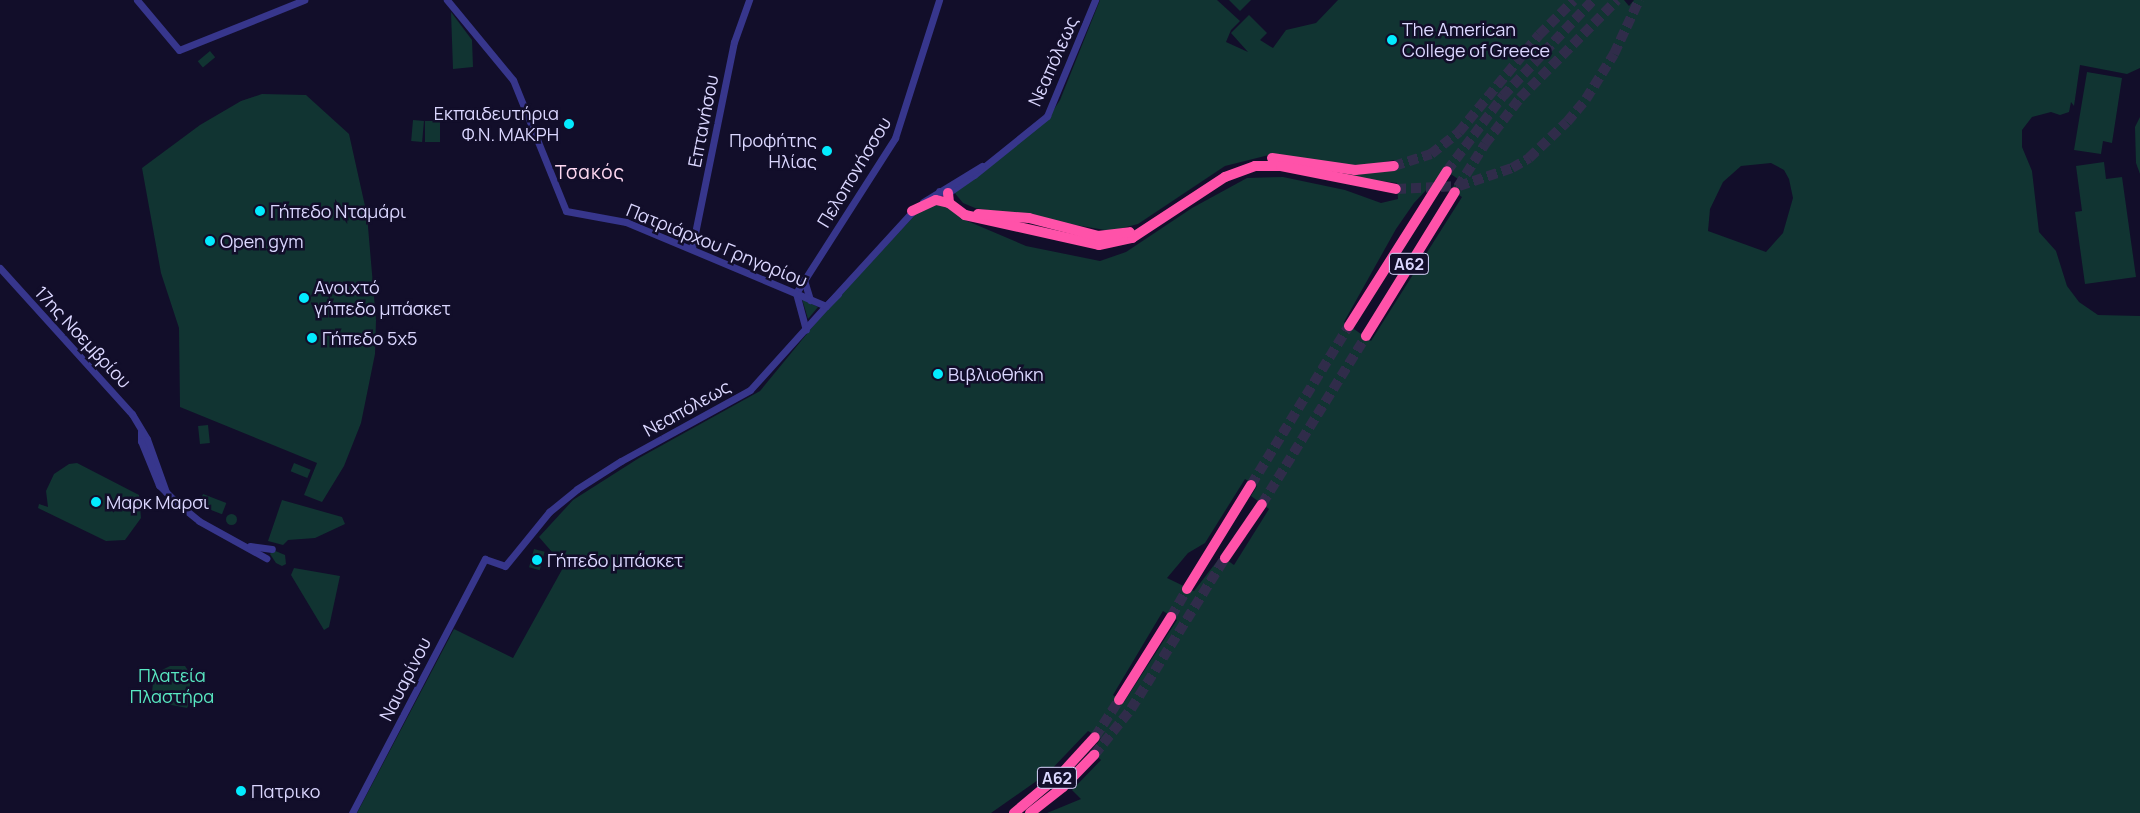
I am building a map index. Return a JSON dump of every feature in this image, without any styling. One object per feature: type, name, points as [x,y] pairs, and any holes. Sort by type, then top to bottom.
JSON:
[{"type":"highway","points":[[945,196],[968,212],[1028,218],[1110,237],[1134,230],[1219,173],[1246,162],[1283,159],[1355,170],[1394,166]]},
{"type":"highway","points":[[945,196],[965,216],[1075,242],[1107,245],[1138,235],[1225,177],[1255,166],[1281,166],[1396,189]]},
{"type":"highway","name":"Α62","points":[[1349,326],[1447,171]]},
{"type":"highway","name":"Α62","points":[[1366,336],[1454,192]]},
{"type":"highway","points":[[912,211],[945,196]]},
{"type":"highway","points":[[1188,589],[1251,485]]},
{"type":"highway","points":[[1226,558],[1262,504]]},
{"type":"highway","points":[[1119,700],[1171,618]]},
{"type":"highway","name":"Α62","points":[[1014,813],[1063,772],[1095,737]]},
{"type":"highway","name":"Α62","points":[[1030,813],[1063,787],[1094,755]]},
{"type":"street","points":[[138,0],[181,49]]},
{"type":"street","points":[[141,0],[181,49]]},
{"type":"street","points":[[181,49],[304,0]]},
{"type":"street","name":"Πατριάρχου Γρηγορίου","points":[[447,0],[513,80],[566,211],[626,222],[692,248],[826,306]]},
{"type":"street","name":"Επτανήσου","points":[[692,248],[734,42],[749,0]]},
{"type":"street","name":"Πελοπονήσσου","points":[[796,293],[895,138],[939,0]]},
{"type":"street","name":"Νεαπόλεως","points":[[484,559],[505,566],[546,517],[577,489],[616,464],[745,393],[806,330],[912,211],[945,196],[1047,116],[1095,0]]},
{"type":"street","name":"17ης Νοεμβρίου","points":[[0,268],[113,389],[141,428],[166,492],[199,521],[266,558]]},
{"type":"street","points":[[804,280],[810,300]]},
{"type":"street","points":[[796,293],[806,330]]},
{"type":"street","name":"17ης Νοεμβρίου","points":[[247,546],[272,549]]},
{"type":"street","name":"Ναυαρίνου","points":[[352,813],[484,559]]},
{"type":"green space","points":[[1100,0],[1217,0],[1240,21],[1231,30],[1226,42],[1248,52],[1231,33],[1249,15],[1267,33],[1260,40],[1273,48],[1286,30],[1316,23],[1338,0],[1624,0],[1629,6],[1634,0],[2140,0],[2140,68],[2127,74],[2080,65],[2074,106],[2071,102],[2069,112],[2060,115],[2051,112],[2032,117],[2022,130],[2022,147],[2032,171],[2039,232],[2056,251],[2067,286],[2079,302],[2098,315],[2140,316],[2140,813],[1047,813],[1081,799],[1072,790],[1101,760],[1092,751],[1101,738],[1088,731],[1048,773],[991,813],[357,813],[454,629],[513,658],[564,566],[539,537],[573,500],[639,458],[760,391],[824,313],[917,213],[940,202],[965,220],[1026,246],[1100,261],[1126,252],[1192,208],[1247,178],[1283,177],[1345,190],[1381,203],[1398,199],[1397,183],[1345,176],[1344,172],[1397,169],[1394,160],[1359,167],[1269,155],[1225,166],[1138,224],[1111,231],[975,208],[963,203],[953,191],[1051,114],[1060,100]],"holes":[[[1771,163],[1784,170],[1789,179],[1793,198],[1783,233],[1766,252],[1708,231],[1710,209],[1723,182],[1741,166]],[[1445,170],[1458,179],[1451,190],[1462,197],[1371,341],[1344,322],[1396,229],[1414,203]],[[1245,479],[1257,486],[1251,496],[1269,509],[1234,565],[1221,556],[1194,591],[1167,578],[1188,553],[1205,543]],[[1163,611],[1177,620],[1124,702],[1113,695]]]},
{"type":"green space","points":[[1229,0],[1251,0],[1240,11]]},
{"type":"green space","points":[[451,12],[472,40],[473,67],[453,69]]},
{"type":"green space","points":[[210,51],[215,57],[203,67],[198,61]]},
{"type":"green space","points":[[2087,72],[2122,78],[2112,143],[2103,141],[2101,154],[2074,150]]},
{"type":"green space","points":[[262,94],[306,95],[349,134],[367,215],[376,320],[375,354],[361,423],[344,466],[322,502],[304,495],[317,463],[180,407],[179,328],[161,273],[142,168],[200,125],[241,101]]},
{"type":"green space","points":[[2140,117],[2140,174],[2136,163],[2135,127]]},
{"type":"green space","points":[[413,120],[424,121],[422,142],[411,141]]},
{"type":"green space","points":[[425,121],[440,121],[440,142],[425,142]]},
{"type":"green space","points":[[2104,162],[2106,179],[2122,177],[2136,277],[2085,284],[2075,212],[2082,211],[2076,166]]},
{"type":"green space","points":[[802,299],[818,307],[808,319]]},
{"type":"green space","points":[[208,425],[210,443],[200,444],[198,426]]},
{"type":"green space","points":[[77,463],[139,495],[141,518],[125,540],[106,541],[38,508],[39,504],[48,507],[46,491],[54,474],[69,464]]},
{"type":"green space","points":[[294,463],[311,470],[307,478],[291,471]]},
{"type":"green space","points":[[203,494],[226,503],[222,514],[199,505]]},
{"type":"green space","points":[[282,500],[342,517],[345,524],[315,538],[288,540],[283,545],[268,541]]},
{"type":"green space","points":[[231,513],[237,519],[231,525],[225,519]]},
{"type":"green space","name":"Γήπεδο μπάσκετ","points":[[534,549],[545,552],[540,570],[529,567]]},
{"type":"green space","points":[[273,550],[285,555],[286,564],[282,566],[276,563],[270,554]]},
{"type":"green space","points":[[294,568],[340,576],[329,627],[324,630],[291,575]]},
{"type":"green space","name":"Πλατεία Πλαστήρα","points":[[170,666],[185,666],[191,675],[189,697],[192,699],[187,708],[151,701],[154,674]]},
{"type":"tunnel","points":[[1394,166],[1431,154],[1459,132],[1539,35],[1574,0]]},
{"type":"tunnel","points":[[1447,171],[1503,96],[1593,0]]},
{"type":"tunnel","points":[[1458,187],[1485,144],[1520,98],[1617,0]]},
{"type":"tunnel","points":[[1396,189],[1459,186],[1512,168],[1529,158],[1567,122],[1586,99],[1614,54],[1639,0]]},
{"type":"tunnel","points":[[1251,485],[1349,326]]},
{"type":"tunnel","points":[[1262,504],[1366,336]]},
{"type":"tunnel","points":[[1094,755],[1131,709],[1225,558]]},
{"type":"tunnel","points":[[1171,617],[1187,589]]},
{"type":"tunnel","points":[[1095,737],[1119,700]]},
{"type":"place","name":"The American College of Greece","points":[[1392,40]]},
{"type":"place","name":"Εκπαιδευτήρια Φ.Ν. ΜΑΚΡΗ","points":[[569,124]]},
{"type":"place","name":"Προφήτης Ηλίας","points":[[827,151]]},
{"type":"place","name":"Γήπεδο Νταμάρι","points":[[260,211]]},
{"type":"place","name":"Open gym","points":[[210,241]]},
{"type":"place","name":"Ανοιχτό γήπεδο μπάσκετ","points":[[304,298]]},
{"type":"place","name":"Γήπεδο 5x5","points":[[312,338]]},
{"type":"place","name":"Βιβλιοθήκη","points":[[938,374]]},
{"type":"place","name":"Μαρκ Μαρσι","points":[[96,502]]},
{"type":"place","name":"Γήπεδο μπάσκετ","points":[[537,560]]},
{"type":"place","name":"Πατρικο","points":[[241,791]]},
{"type":"district","name":"Τσακός","points":[[590,173]]}]
